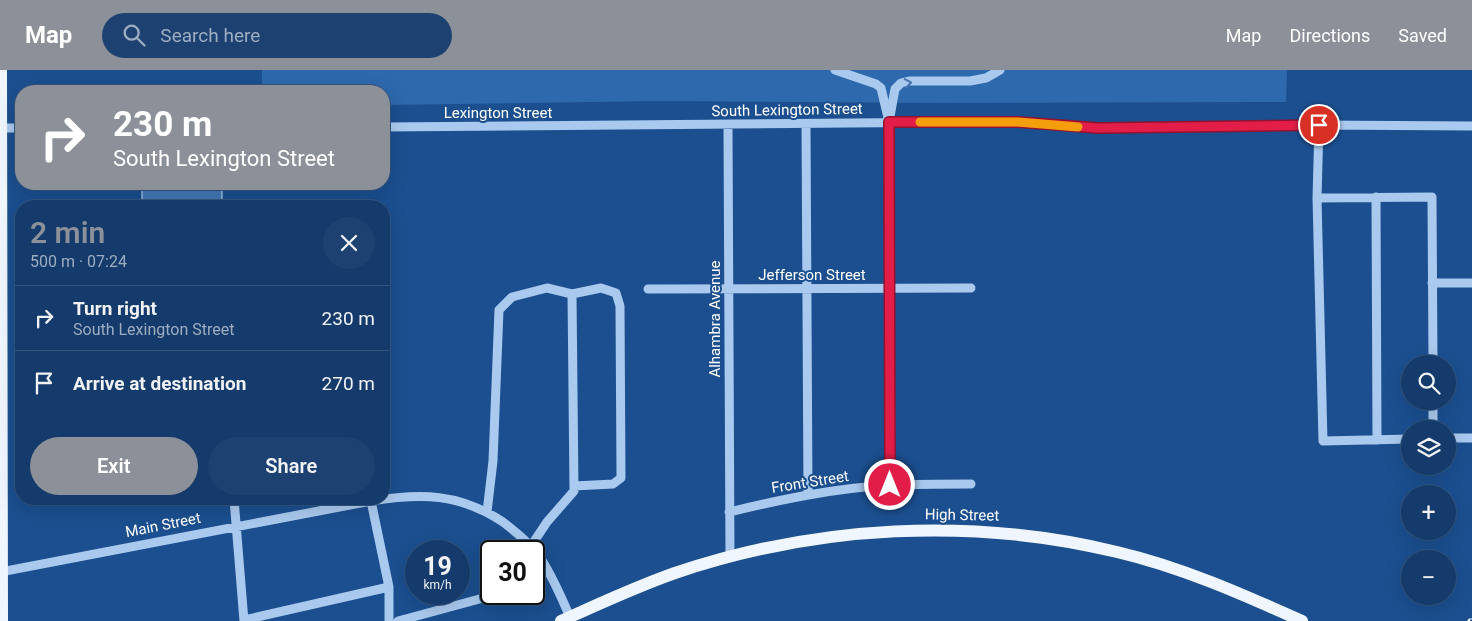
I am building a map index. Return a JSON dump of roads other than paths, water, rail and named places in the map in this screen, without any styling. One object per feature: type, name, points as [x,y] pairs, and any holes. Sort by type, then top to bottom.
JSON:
[{"type":"main road","points":[[1,70],[2,621]]},
{"type":"main road","name":"High Street","points":[[567,620],[623,592],[676,573],[730,557],[812,540],[879,531],[972,530],[1066,540],[1119,552],[1184,571],[1302,621]]},
{"type":"street","points":[[835,70],[876,84],[881,88],[889,122]]},
{"type":"street","points":[[890,485],[889,122],[895,89],[901,83],[909,81],[978,80],[1000,70]]},
{"type":"street","name":"South Lexington Street","points":[[612,126],[1018,122],[1098,128],[1319,125],[1472,126]]},
{"type":"street","points":[[806,124],[808,495]]},
{"type":"street","name":"Alhambra Avenue","points":[[728,125],[729,512]]},
{"type":"street","points":[[1319,125],[1317,198],[1323,442],[1401,439]]},
{"type":"street","name":"Lexington Street","points":[[390,128],[612,126]]},
{"type":"street","points":[[0,128],[15,128]]},
{"type":"street","points":[[1376,197],[1377,440]]},
{"type":"street","points":[[1317,198],[1432,197],[1433,355]]},
{"type":"street","points":[[1432,283],[1472,283]]},
{"type":"street","points":[[487,512],[493,461],[499,310],[512,297],[547,288],[572,294],[601,288],[616,293],[620,306],[621,478],[613,484],[574,486]]},
{"type":"street","name":"Jefferson Street","points":[[648,290],[971,288]]},
{"type":"street","points":[[535,540],[547,522],[574,491],[572,294]]},
{"type":"street","points":[[1456,438],[1472,438]]},
{"type":"street","name":"Front Street","points":[[729,512],[808,495],[890,485],[971,484]]},
{"type":"street","name":"Main Street","points":[[390,498],[438,496],[460,501],[487,512],[524,540]]},
{"type":"street","points":[[234,505],[244,621],[389,586]]},
{"type":"street","name":"Main Street","points":[[1,572],[350,505]]},
{"type":"street","points":[[372,505],[389,586],[389,621]]},
{"type":"street","points":[[729,512],[730,557]]},
{"type":"street","name":"Main Street","points":[[545,566],[567,620]]},
{"type":"street","points":[[398,621],[480,599]]}]
